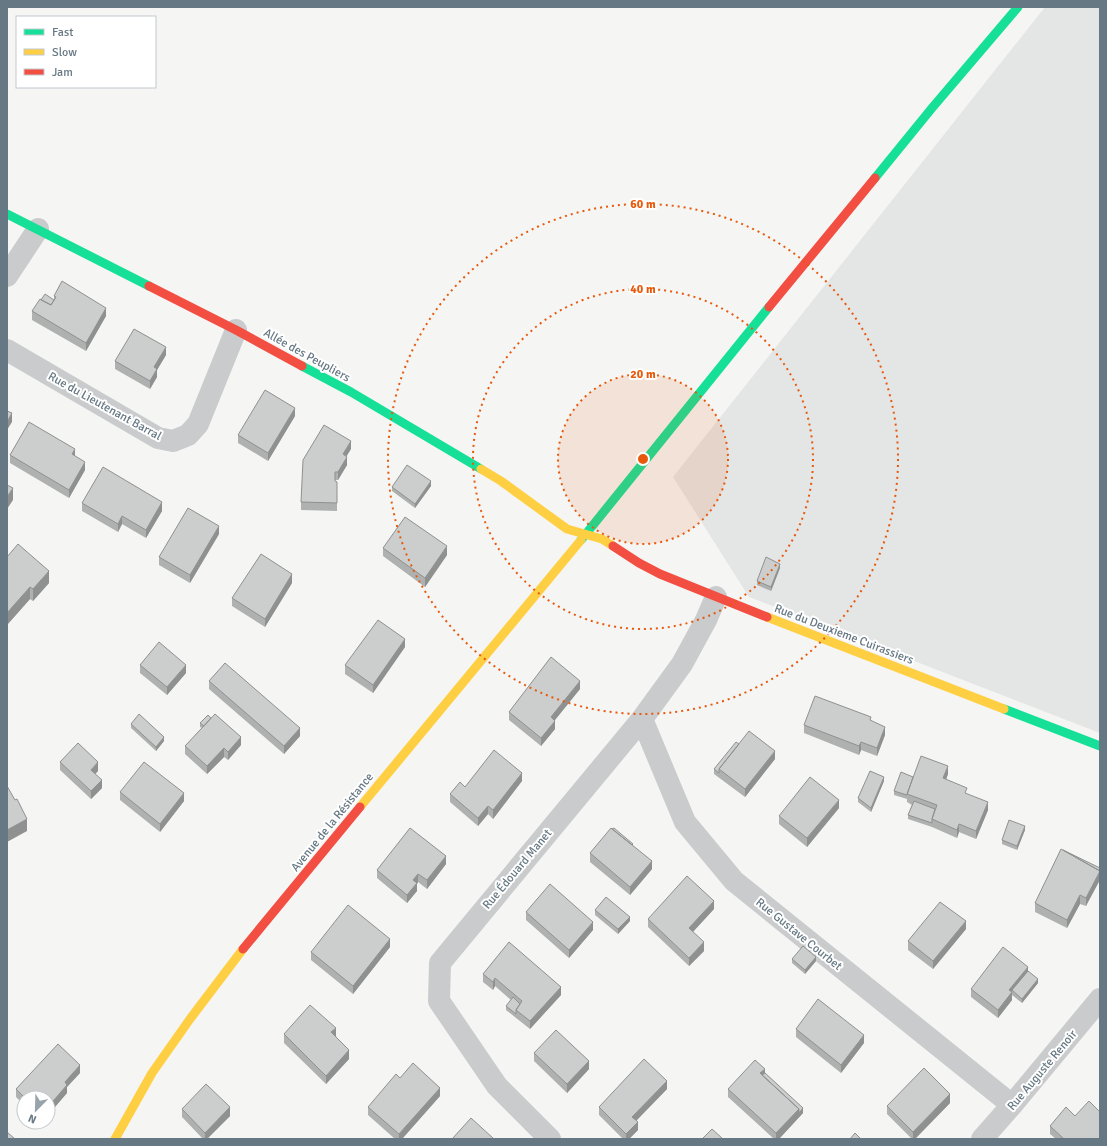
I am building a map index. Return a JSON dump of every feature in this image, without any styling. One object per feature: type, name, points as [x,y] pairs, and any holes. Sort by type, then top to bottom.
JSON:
[{"type":"main road","name":"Avenue de la Résistance","points":[[115,1139],[152,1073],[230,966],[586,534],[932,108],[1018,7]]},
{"type":"main road","name":"Allée des Peupliers","points":[[7,214],[236,330],[351,392],[501,481],[568,529],[586,534]]},
{"type":"main road","name":"Rue du Deuxieme Cuirassiers","points":[[586,534],[602,539],[639,563],[660,574],[1100,746]]},
{"type":"street","points":[[7,276],[38,229]]},
{"type":"street","name":"Rue du Lieutenant Barral","points":[[7,350],[158,438],[173,441],[188,435],[198,424],[236,330]]},
{"type":"street","name":"Rue Édouard Manet","points":[[550,1139],[497,1086],[439,1001],[440,963],[642,719],[682,664],[706,620],[716,597]]},
{"type":"street","name":"Rue Gustave Courbet","points":[[642,719],[685,822],[734,881],[1012,1105]]},
{"type":"street","name":"Rue Auguste Renoir","points":[[982,1139],[1100,1000]]},
{"type":"shaded area","points":[[1045,7],[1100,7],[1100,733],[749,597],[673,477]]},
{"type":"building","points":[[62,281],[106,308],[86,343],[32,311],[40,299],[51,305],[56,297],[54,296]]},
{"type":"building","points":[[45,294],[54,300],[51,305],[41,300]]},
{"type":"building","points":[[134,329],[166,347],[154,367],[157,369],[150,381],[115,361]]},
{"type":"building","points":[[265,390],[295,408],[268,453],[238,435]]},
{"type":"building","points":[[7,411],[12,413],[7,422]]},
{"type":"building","points":[[29,422],[75,449],[72,454],[85,462],[69,490],[10,455]]},
{"type":"building","points":[[324,425],[351,441],[343,454],[347,457],[338,472],[335,472],[335,481],[337,482],[337,503],[301,502],[303,460]]},
{"type":"building","points":[[407,465],[431,481],[415,504],[392,487]]},
{"type":"building","points":[[103,467],[162,502],[146,530],[122,516],[118,524],[82,503]]},
{"type":"building","points":[[7,485],[13,488],[7,497]]},
{"type":"building","points":[[188,508],[219,526],[190,575],[159,557]]},
{"type":"building","points":[[405,517],[447,546],[425,578],[383,548]]},
{"type":"building","points":[[18,544],[49,571],[33,589],[30,587],[7,613],[7,557]]},
{"type":"building","points":[[261,554],[292,574],[265,619],[232,598]]},
{"type":"building","points":[[766,557],[780,564],[771,587],[757,581]]},
{"type":"building","points":[[378,620],[405,639],[373,685],[345,665]]},
{"type":"building","points":[[159,642],[186,665],[167,687],[140,665]]},
{"type":"building","points":[[551,657],[580,681],[551,717],[555,721],[541,738],[509,712]]},
{"type":"building","points":[[225,663],[300,728],[284,746],[209,681]]},
{"type":"building","points":[[815,696],[871,717],[870,720],[885,727],[877,748],[861,742],[859,746],[804,725]]},
{"type":"building","points":[[139,714],[164,737],[156,747],[131,724]]},
{"type":"building","points":[[215,714],[241,737],[228,752],[224,748],[207,766],[185,746]]},
{"type":"building","points":[[208,715],[211,718],[204,726],[200,723]]},
{"type":"building","points":[[749,731],[775,751],[745,789],[719,769]]},
{"type":"building","points":[[736,742],[739,744],[719,769],[719,773],[714,769]]},
{"type":"building","points":[[78,743],[98,762],[91,770],[102,780],[91,791],[60,762]]},
{"type":"building","points":[[494,750],[522,773],[493,810],[488,806],[478,818],[450,794],[460,782],[465,787]]},
{"type":"building","points":[[921,756],[948,766],[943,778],[967,788],[965,793],[988,802],[976,831],[959,824],[957,830],[932,819],[937,805],[907,794]]},
{"type":"building","points":[[144,762],[184,793],[160,824],[120,792]]},
{"type":"building","points":[[870,771],[884,777],[871,808],[858,798]]},
{"type":"building","points":[[901,772],[913,777],[907,795],[894,791]]},
{"type":"building","points":[[810,777],[839,800],[807,838],[779,816]]},
{"type":"building","points":[[7,786],[15,800],[17,799],[27,819],[7,830]]},
{"type":"building","points":[[914,801],[935,809],[932,823],[908,815]]},
{"type":"building","points":[[1009,820],[1025,826],[1017,846],[1002,840]]},
{"type":"building","points":[[410,828],[446,856],[427,880],[418,874],[413,880],[417,883],[407,895],[377,870]]},
{"type":"building","points":[[611,828],[652,861],[630,887],[590,853]]},
{"type":"building","points":[[614,828],[633,844],[632,845],[612,829]]},
{"type":"building","points":[[1061,849],[1100,871],[1086,898],[1080,895],[1067,920],[1035,903]]},
{"type":"building","points":[[1063,850],[1100,868],[1100,871]]},
{"type":"building","points":[[687,876],[714,901],[689,928],[704,942],[689,958],[648,919]]},
{"type":"building","points":[[550,884],[593,922],[569,950],[526,912]]},
{"type":"building","points":[[606,897],[630,917],[618,929],[595,910]]},
{"type":"building","points":[[940,902],[966,921],[933,961],[908,941]]},
{"type":"building","points":[[348,905],[390,939],[353,986],[311,952]]},
{"type":"building","points":[[509,942],[561,987],[530,1021],[516,1010],[522,1001],[495,978],[493,982],[483,974]]},
{"type":"building","points":[[803,946],[816,957],[805,970],[792,959]]},
{"type":"building","points":[[1003,947],[1028,967],[1009,990],[1012,992],[998,1010],[971,989]]},
{"type":"building","points":[[1028,971],[1038,979],[1022,999],[1012,990]]},
{"type":"building","points":[[513,997],[520,1004],[516,1010],[516,1014],[506,1006]]},
{"type":"building","points":[[818,999],[864,1035],[841,1065],[796,1029]]},
{"type":"building","points":[[310,1005],[336,1028],[331,1032],[349,1050],[326,1076],[284,1034]]},
{"type":"building","points":[[556,1030],[589,1061],[567,1084],[534,1053]]},
{"type":"building","points":[[58,1044],[80,1065],[65,1082],[67,1085],[56,1098],[56,1090],[16,1089]]},
{"type":"building","points":[[644,1059],[667,1081],[632,1117],[638,1122],[626,1134],[599,1107]]},
{"type":"building","points":[[755,1060],[765,1069],[760,1073],[799,1109],[776,1133],[728,1089]]},
{"type":"building","points":[[413,1063],[440,1088],[399,1134],[368,1107],[396,1074],[400,1078]]},
{"type":"building","points":[[924,1068],[950,1094],[913,1132],[887,1106]]},
{"type":"building","points":[[765,1073],[803,1108],[799,1113],[799,1109],[762,1075]]},
{"type":"building","points":[[206,1084],[230,1107],[205,1133],[182,1109]]},
{"type":"building","points":[[1089,1101],[1100,1112],[1100,1139],[1064,1139],[1050,1126],[1066,1107],[1075,1116]]},
{"type":"building","points":[[471,1118],[494,1139],[452,1139]]},
{"type":"building","points":[[712,1129],[723,1139],[702,1139]]},
{"type":"building","points":[[7,1132],[15,1139],[7,1139]]},
{"type":"building","points":[[855,1133],[861,1139],[850,1139]]},
{"type":"traffic: fast","points":[[875,178],[1018,7]]},
{"type":"traffic: fast","points":[[7,214],[149,286]]},
{"type":"traffic: fast","points":[[581,540],[769,307]]},
{"type":"traffic: fast","points":[[302,366],[351,392],[481,469]]},
{"type":"traffic: fast","points":[[1004,709],[1100,746]]},
{"type":"traffic: slow","points":[[481,469],[501,481],[567,529],[602,539],[613,546]]},
{"type":"traffic: slow","points":[[360,807],[581,540]]},
{"type":"traffic: slow","points":[[767,617],[1004,709]]},
{"type":"traffic: slow","points":[[115,1139],[152,1073],[190,1019],[243,949]]},
{"type":"traffic: jam","points":[[769,307],[875,178]]},
{"type":"traffic: jam","points":[[149,286],[236,330],[302,366]]},
{"type":"traffic: jam","points":[[613,546],[639,563],[660,574],[767,617]]},
{"type":"traffic: jam","points":[[243,949],[360,807]]}]
